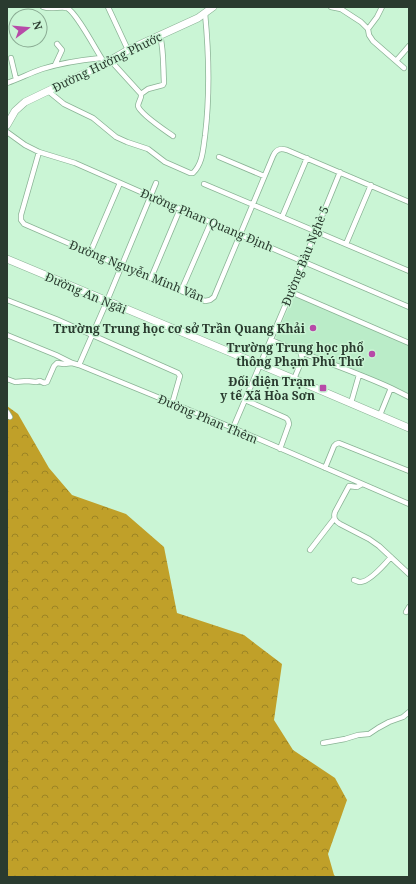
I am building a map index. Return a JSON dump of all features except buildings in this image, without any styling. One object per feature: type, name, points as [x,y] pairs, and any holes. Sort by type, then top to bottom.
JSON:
[{"type":"main road","name":"Đường Hưởng Phước","points":[[7,125],[15,110],[25,102],[105,61],[198,18],[213,7]]},
{"type":"main road","name":"Đường An Ngãi","points":[[7,260],[409,428]]},
{"type":"street","points":[[43,7],[48,9],[66,8],[69,10],[105,61],[137,88],[142,96],[138,106],[157,125],[173,136]]},
{"type":"street","points":[[108,7],[128,50]]},
{"type":"street","points":[[331,7],[341,9],[361,22],[368,29],[369,35],[373,41],[404,68]]},
{"type":"street","points":[[368,29],[382,7]]},
{"type":"street","points":[[48,91],[64,104],[93,118],[116,137],[148,149],[166,162],[193,173],[198,167],[202,157],[207,120],[208,57],[205,13]]},
{"type":"street","points":[[141,94],[150,88],[161,86],[164,83],[163,50],[160,36]]},
{"type":"street","points":[[55,65],[62,50],[57,44]]},
{"type":"street","points":[[396,61],[409,46]]},
{"type":"street","points":[[11,58],[16,79]]},
{"type":"street","points":[[7,83],[55,65],[87,59],[105,61]]},
{"type":"street","name":"Đường Phan Quang Định","points":[[7,132],[24,145],[39,152],[75,163],[409,307]]},
{"type":"street","name":"Đường Nguyễn Minh Vân","points":[[39,152],[21,215],[20,220],[24,224],[205,301],[214,297],[274,153],[280,148],[307,158]]},
{"type":"street","points":[[219,157],[264,176]]},
{"type":"street","points":[[282,217],[307,158],[409,202]]},
{"type":"street","name":"Đường Bàu Nghè 5","points":[[233,428],[340,172]]},
{"type":"street","points":[[90,252],[120,183]]},
{"type":"street","points":[[79,365],[156,183]]},
{"type":"street","points":[[204,184],[409,271]]},
{"type":"street","points":[[346,244],[371,185]]},
{"type":"street","points":[[151,278],[180,209]]},
{"type":"street","points":[[181,292],[211,222]]},
{"type":"street","points":[[291,292],[409,342]]},
{"type":"street","points":[[7,300],[56,319],[178,373],[180,376],[172,404]]},
{"type":"street","name":"Đường Phan Thêm","points":[[7,334],[72,363],[233,428],[409,504]]},
{"type":"street","points":[[270,340],[409,396]]},
{"type":"street","points":[[294,379],[302,360],[301,353]]},
{"type":"street","points":[[7,378],[15,382],[40,381],[44,383],[47,382],[54,366],[58,363],[72,363]]},
{"type":"street","points":[[351,403],[359,375]]},
{"type":"street","points":[[380,416],[391,388]]},
{"type":"street","points":[[245,400],[288,420],[289,424],[280,449]]},
{"type":"street","points":[[7,412],[10,417],[7,416]]},
{"type":"street","points":[[325,468],[334,446],[339,443],[409,471]]},
{"type":"street","points":[[310,550],[334,519],[335,512],[352,480]]},
{"type":"street","points":[[349,486],[357,487],[362,484]]},
{"type":"street","points":[[334,519],[340,524],[379,546],[409,574]]},
{"type":"street","points":[[354,580],[362,582],[369,578],[391,557]]},
{"type":"street","points":[[406,612],[409,607]]},
{"type":"street","points":[[322,743],[345,739],[358,734],[369,734],[389,722],[404,717],[409,712]]},
{"type":"shaded area","points":[[297,296],[409,345],[409,394],[277,340],[276,336],[293,298]]},
{"type":"green space","points":[[7,406],[18,414],[49,468],[72,495],[126,514],[164,547],[177,613],[244,635],[282,664],[274,720],[293,750],[335,778],[347,800],[328,854],[334,875],[336,877],[7,877]]},
{"type":"place","name":"Trường Trung học cơ sở Trần Quang Khải","points":[[313,328]]},
{"type":"place","name":"Trường Trung học phổ thông Phạm Phú Thứ","points":[[372,354]]},
{"type":"place","name":"Đối diện Trạm y tế Xã Hòa Sơn","points":[[323,388]]}]
